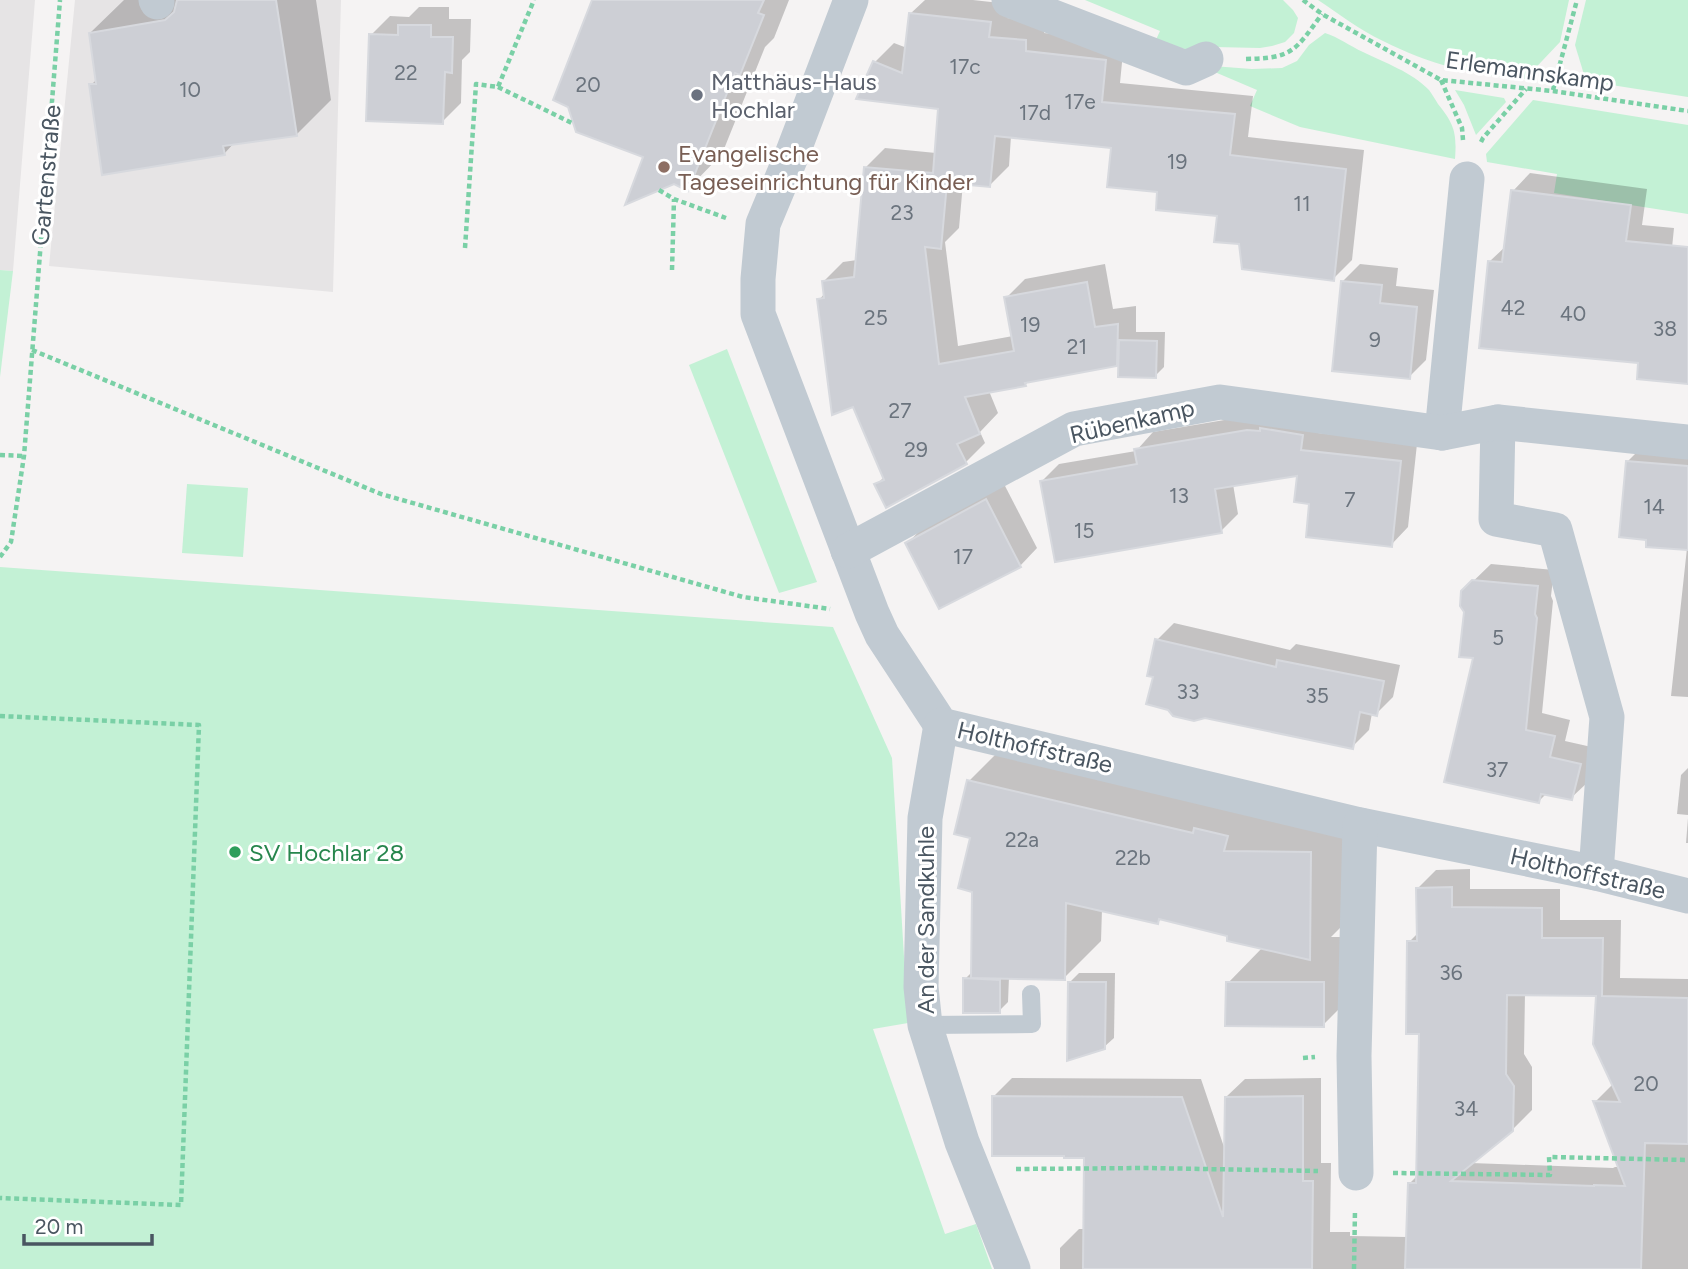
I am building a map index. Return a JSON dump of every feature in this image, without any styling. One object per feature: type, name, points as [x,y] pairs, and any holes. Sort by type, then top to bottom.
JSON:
[{"type":"street","name":"Holthoffstraße","points":[[851,0],[763,224],[758,314],[872,613],[882,635],[941,724],[1360,825],[1596,873],[1688,896]]},
{"type":"street","points":[[1009,0],[1186,68],[1206,59]]},
{"type":"street","points":[[1442,433],[1467,179]]},
{"type":"street","name":"Rübenkamp","points":[[848,551],[1074,429],[1220,402],[1442,433],[1498,422],[1688,442]]},
{"type":"street","points":[[1498,422],[1496,519],[1555,530],[1607,717],[1596,873]]},
{"type":"street","name":"An der Sandkuhle","points":[[941,724],[925,818],[921,987],[925,1025],[962,1143],[1013,1269]]},
{"type":"street","points":[[1356,1173],[1354,1056],[1360,825]]},
{"type":"lane","points":[[925,1025],[1032,1024],[1031,994]]},
{"type":"path","name":"Gartenstraße","points":[[0,557],[11,541],[24,456],[60,0]]},
{"type":"path","points":[[498,88],[534,0]]},
{"type":"path","name":"Erlemannskamp","points":[[1303,0],[1322,14],[1441,80],[1553,91],[1688,111]]},
{"type":"path","points":[[1553,91],[1577,0]]},
{"type":"path","points":[[1206,59],[1271,58],[1287,54],[1301,42],[1322,14]]},
{"type":"path","points":[[1441,80],[1462,128],[1467,179]]},
{"type":"path","points":[[465,248],[476,83],[498,88],[572,122]]},
{"type":"path","points":[[1467,179],[1483,138],[1526,89]]},
{"type":"path","points":[[659,190],[674,199],[762,230]]},
{"type":"path","points":[[672,270],[674,199]]},
{"type":"path","points":[[32,350],[381,494],[743,597],[872,613]]},
{"type":"path","points":[[0,455],[24,456]]},
{"type":"path","points":[[0,716],[199,724],[181,1205],[0,1198]]},
{"type":"path","points":[[1354,1269],[1356,1173]]},
{"type":"shaded area","points":[[0,0],[35,0],[13,271],[0,270]]},
{"type":"shaded area","points":[[75,0],[341,0],[333,292],[49,266]]},
{"type":"green space","points":[[1085,0],[1283,0],[1298,18],[1294,33],[1285,42],[1260,48],[1214,47],[1198,51],[1154,44],[1160,31]]},
{"type":"green space","points":[[1318,0],[1569,0],[1560,42],[1525,79],[1470,72],[1417,56],[1366,32]]},
{"type":"green space","points":[[1586,0],[1688,0],[1688,97],[1586,81],[1575,45]]},
{"type":"green space","points":[[1325,33],[1406,73],[1429,90],[1453,129],[1455,159],[1300,127],[1250,106],[1257,90],[1210,70],[1212,66],[1282,68],[1297,61],[1309,45]]},
{"type":"green space","points":[[1455,90],[1504,98],[1506,102],[1476,135]]},
{"type":"green space","points":[[1533,100],[1688,125],[1688,214],[1554,193],[1557,174],[1487,162],[1486,154]]},
{"type":"green space","points":[[0,270],[13,271],[0,377]]},
{"type":"green space","points":[[727,349],[817,582],[779,593],[689,365]]},
{"type":"green space","points":[[187,484],[248,488],[243,557],[182,553]]},
{"type":"green space","points":[[0,567],[833,627],[892,758],[908,1023],[873,1029],[945,1234],[976,1224],[992,1269],[0,1269]]},
{"type":"building","points":[[177,0],[276,0],[297,136],[223,146],[225,155],[102,175],[89,84],[96,84],[89,33],[165,20],[174,12]]},
{"type":"building","points":[[592,0],[764,0],[758,13],[764,15],[740,75],[735,73],[688,191],[674,184],[625,205],[643,157],[576,132],[568,107],[553,100]]},
{"type":"building","points":[[909,13],[991,22],[989,37],[1026,40],[1026,51],[1106,60],[1102,102],[1235,114],[1230,155],[1346,169],[1334,281],[1242,269],[1239,244],[1214,242],[1217,216],[1156,210],[1157,192],[1107,187],[1111,148],[995,136],[990,187],[947,183],[941,249],[925,247],[939,364],[1014,351],[1004,297],[1087,282],[1095,327],[1118,324],[1117,366],[965,397],[980,434],[957,444],[967,464],[886,508],[874,484],[884,480],[853,407],[832,415],[817,299],[824,298],[822,281],[854,277],[864,167],[933,173],[938,109],[856,99],[873,61],[902,73]]},
{"type":"building","points":[[398,25],[431,25],[431,37],[453,37],[452,73],[445,72],[443,124],[366,121],[369,34],[398,35]]},
{"type":"building","points":[[1511,190],[1631,205],[1626,241],[1688,247],[1688,384],[1637,379],[1638,363],[1479,348],[1488,261],[1502,262]]},
{"type":"building","points":[[1341,281],[1382,285],[1380,303],[1417,307],[1410,379],[1332,371]]},
{"type":"building","points":[[1119,340],[1157,341],[1156,378],[1118,377]]},
{"type":"building","points":[[1260,428],[1303,435],[1301,450],[1401,461],[1392,547],[1306,537],[1309,504],[1294,502],[1297,476],[1215,489],[1222,533],[1055,562],[1040,481],[1137,464],[1134,449],[1247,430],[1260,431]]},
{"type":"building","points":[[1626,461],[1688,466],[1688,550],[1646,547],[1646,540],[1619,537]]},
{"type":"building","points":[[986,499],[1021,567],[939,609],[905,543]]},
{"type":"building","points":[[1472,580],[1538,586],[1526,730],[1555,736],[1550,757],[1581,764],[1572,800],[1541,794],[1539,803],[1444,782],[1473,658],[1459,657],[1464,612],[1460,606],[1461,591]]},
{"type":"building","points":[[1155,639],[1276,667],[1277,660],[1384,681],[1377,716],[1360,712],[1353,749],[1205,718],[1194,721],[1173,716],[1168,710],[1146,704],[1153,677],[1147,676]]},
{"type":"building","points":[[967,780],[1193,833],[1194,828],[1228,836],[1224,851],[1311,852],[1310,960],[1227,941],[1227,936],[1159,919],[1158,924],[1066,903],[1065,980],[971,978],[972,892],[958,888],[970,838],[954,834]]},
{"type":"building","points":[[1452,887],[1452,907],[1542,908],[1542,938],[1603,938],[1602,996],[1688,998],[1688,1144],[1645,1143],[1641,1269],[1405,1269],[1408,1183],[1416,1183],[1419,1034],[1406,1034],[1407,941],[1417,941],[1416,888]],"holes":[[[1507,995],[1596,996],[1593,1044],[1620,1102],[1593,1101],[1625,1186],[1451,1181],[1513,1131],[1514,1086],[1506,1074]]]},
{"type":"building","points":[[963,978],[1000,980],[1000,1013],[963,1013]]},
{"type":"building","points":[[1068,982],[1106,982],[1105,1049],[1067,1061]]},
{"type":"building","points":[[1226,982],[1324,982],[1324,1027],[1225,1026]]},
{"type":"building","points":[[992,1096],[1182,1097],[1223,1217],[1225,1097],[1303,1096],[1303,1181],[1313,1181],[1312,1269],[1083,1269],[1084,1158],[992,1156]]},
{"type":"place","name":"Matthäus-Haus Hochlar","points":[[697,95]]},
{"type":"place","name":"Evangelische Tageseinrichtung für Kinder","points":[[664,167]]},
{"type":"place","name":"SV Hochlar 28","points":[[235,852]]}]
